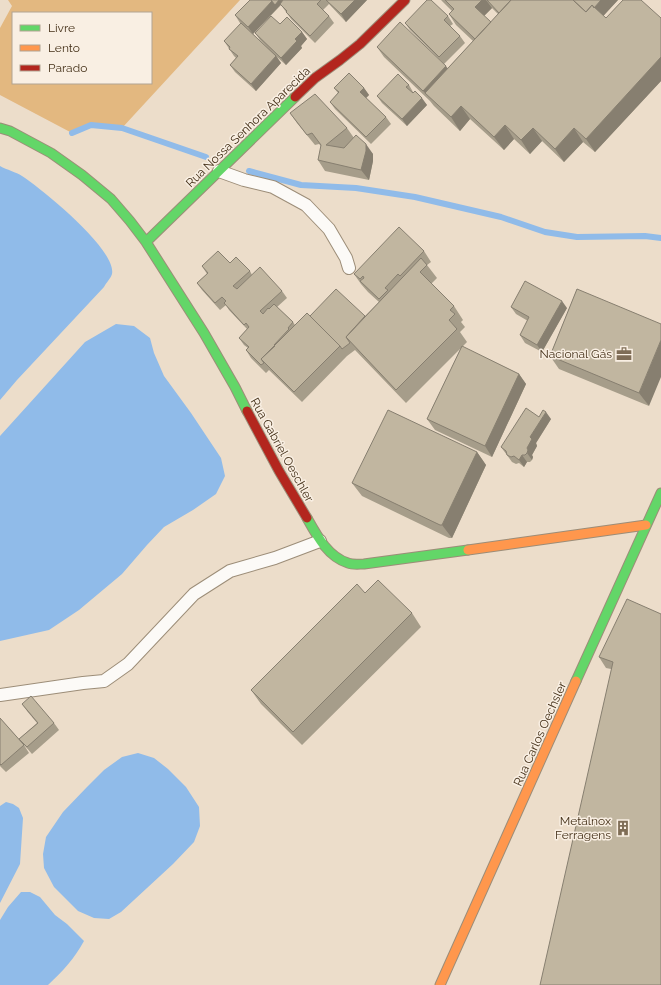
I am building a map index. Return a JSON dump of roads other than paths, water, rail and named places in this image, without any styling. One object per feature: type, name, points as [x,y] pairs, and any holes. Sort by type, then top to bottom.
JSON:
[{"type":"street","name":"Rua Nossa Senhora Aparecida","points":[[146,242],[311,81],[343,58],[371,35],[405,0]]},
{"type":"street","name":"Rua Gabriel Oeschler","points":[[0,128],[10,131],[51,153],[82,175],[111,199],[130,221],[146,242],[204,334],[279,471],[320,541],[338,559],[350,564],[364,564],[646,525]]},
{"type":"street","name":"Rua Carlos Oechsler","points":[[440,985],[661,493]]},
{"type":"lane","points":[[219,171],[244,180],[273,187],[306,205],[329,229],[346,258],[349,268]]},
{"type":"lane","points":[[0,695],[104,681],[128,664],[194,594],[230,571],[275,558],[320,541]]},
{"type":"water","points":[[0,166],[20,175],[61,206],[103,250],[110,263],[112,274],[104,287],[0,400]]},
{"type":"water","points":[[116,324],[134,326],[150,338],[154,353],[164,376],[221,458],[225,476],[216,494],[164,527],[122,574],[79,610],[49,630],[0,641],[0,436],[85,342]]},
{"type":"water","points":[[138,753],[154,758],[168,769],[186,787],[199,807],[200,826],[194,842],[173,864],[121,912],[109,919],[94,918],[78,911],[54,887],[44,868],[43,854],[46,837],[63,812],[104,770],[122,757]]},
{"type":"water","points":[[6,802],[19,808],[23,818],[20,864],[0,903],[0,806]]},
{"type":"water","points":[[21,892],[30,892],[40,897],[55,915],[67,924],[84,941],[76,954],[59,975],[48,985],[0,985],[0,920],[8,907]]},
{"type":"waterway","points":[[72,133],[91,125],[122,128],[206,157]]},
{"type":"waterway","points":[[249,171],[301,185],[356,188],[415,197],[501,217],[545,232],[577,237],[645,236],[661,238]]},
{"type":"place","name":"Nacional Gás","points":[[624,354]]},
{"type":"place","name":"Metalnox Ferragens","points":[[623,828]]}]
